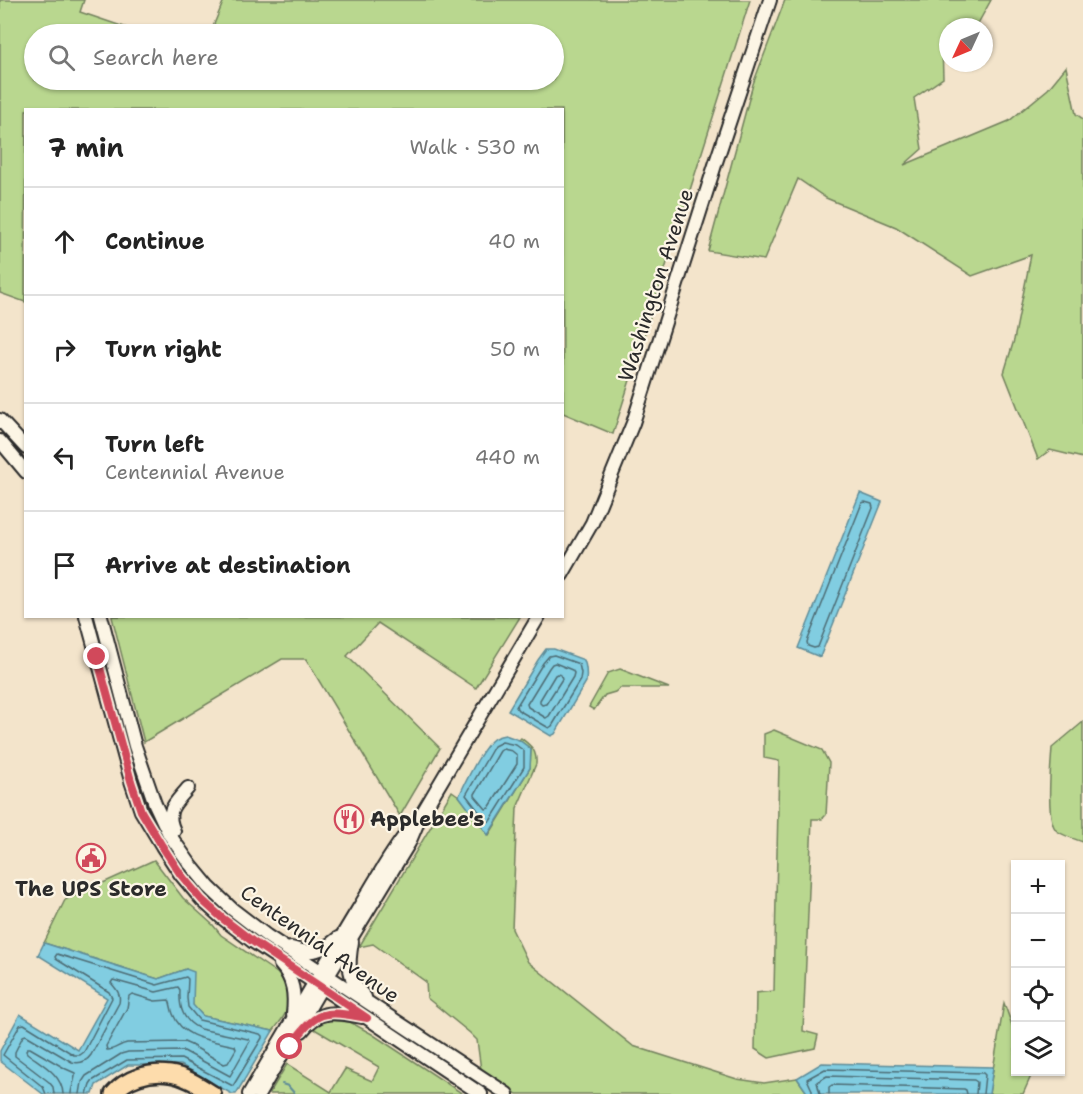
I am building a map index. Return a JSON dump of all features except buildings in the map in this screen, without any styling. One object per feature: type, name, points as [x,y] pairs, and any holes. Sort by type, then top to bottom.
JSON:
[{"type":"highway","points":[[113,1094],[127,1082],[149,1074],[172,1074],[199,1085],[213,1094]]},
{"type":"highway","points":[[185,1080],[199,1094]]},
{"type":"main road","name":"Washington Avenue","points":[[564,571],[591,523],[633,423],[770,0]]},
{"type":"main road","points":[[0,420],[24,446]]},
{"type":"main road","points":[[0,441],[24,470]]},
{"type":"main road","name":"Centennial Avenue","points":[[87,618],[141,811],[181,875],[202,900],[252,941],[274,948]]},
{"type":"main road","name":"Centennial Avenue","points":[[102,618],[135,746],[155,804],[169,834],[195,871],[274,948],[321,980],[367,1018],[481,1094]]},
{"type":"main road","points":[[259,1094],[278,1063],[321,980],[409,843],[420,817],[538,618]]},
{"type":"main road","points":[[188,788],[170,810],[170,818],[172,828],[196,864],[195,871]]},
{"type":"main road","points":[[274,948],[312,952],[328,947],[349,934]]},
{"type":"main road","points":[[349,934],[348,965],[353,979],[359,992],[382,1012]]},
{"type":"main road","points":[[274,948],[292,984],[295,998],[293,1019]]},
{"type":"main road","points":[[249,1094],[293,1019],[321,980]]},
{"type":"main road","name":"Centennial Avenue","points":[[321,980],[382,1012],[507,1094]]},
{"type":"main road","points":[[278,1063],[306,1024],[317,1017],[337,1012],[367,1018]]},
{"type":"green space","points":[[0,0],[84,0],[80,12],[115,24],[24,24],[24,90],[564,90],[564,24],[214,24],[224,0],[750,0],[613,434],[564,413],[564,108],[24,108],[24,302],[0,293]]},
{"type":"green space","points":[[785,0],[991,0],[981,18],[939,18],[939,72],[943,72],[943,78],[914,98],[922,149],[904,165],[1009,121],[1048,89],[1066,67],[1076,114],[1083,119],[1083,458],[1050,450],[1038,459],[1004,373],[1014,340],[1031,255],[972,276],[896,227],[826,198],[798,179],[764,260],[708,251],[753,84]]},
{"type":"green space","points":[[113,618],[519,618],[476,688],[378,623],[347,656],[440,748],[400,816],[306,659],[282,659],[144,742]]},
{"type":"green space","points":[[620,669],[669,688],[620,688],[605,695],[594,710],[589,707],[608,673]]},
{"type":"green space","points":[[1083,722],[1083,842],[1060,833],[1053,826],[1050,792],[1052,748]]},
{"type":"green space","points":[[774,730],[822,750],[829,763],[826,815],[822,819],[812,819],[803,1031],[818,1035],[815,1048],[769,1058],[755,1049],[756,993],[774,991],[779,761],[764,758],[764,734]]},
{"type":"green space","points":[[521,738],[533,749],[536,764],[517,808],[512,929],[528,962],[633,1046],[737,1079],[764,1083],[797,1078],[808,1094],[517,1094],[481,1070],[477,1040],[427,998],[426,982],[373,944],[359,947],[452,791],[459,796],[489,835],[530,768],[531,749],[519,740]]},
{"type":"green space","points":[[154,860],[183,898],[221,935],[280,977],[287,990],[288,1004],[285,1015],[273,1031],[203,1016],[193,1006],[186,969],[158,979],[44,943],[65,900]]},
{"type":"green space","points":[[1004,1003],[1011,1022],[1011,1076],[1031,1076],[1023,1094],[989,1094]]},
{"type":"green space","points":[[327,1020],[350,1022],[463,1094],[269,1094],[287,1064],[331,1092],[345,1069],[372,1081],[379,1067],[311,1027]]},
{"type":"water","points":[[860,493],[882,502],[820,657],[798,648]]},
{"type":"water","points":[[546,649],[554,649],[584,660],[586,671],[586,682],[555,734],[551,736],[508,710]]},
{"type":"water","points":[[505,735],[519,740],[531,749],[530,768],[488,835],[459,796],[487,746],[494,739]]},
{"type":"water","points":[[44,943],[158,979],[186,969],[194,972],[193,1005],[203,1016],[273,1031],[236,1094],[232,1094],[181,1065],[128,1065],[96,1085],[93,1094],[43,1094],[0,1061],[0,1051],[20,1014],[78,1050],[107,998],[38,955]]},
{"type":"water","points":[[822,1063],[993,1067],[989,1094],[808,1094],[797,1078]]},
{"type":"waterway","points":[[282,1084],[288,1086],[295,1094]]},
{"type":"place","name":"Applebee's","points":[[349,819]]},
{"type":"place","name":"The UPS Store","points":[[91,858]]},
{"type":"route","points":[[97,657],[141,811],[181,875],[202,900],[222,918],[252,941],[367,1018],[337,1012],[317,1017],[306,1024],[290,1047]]}]
